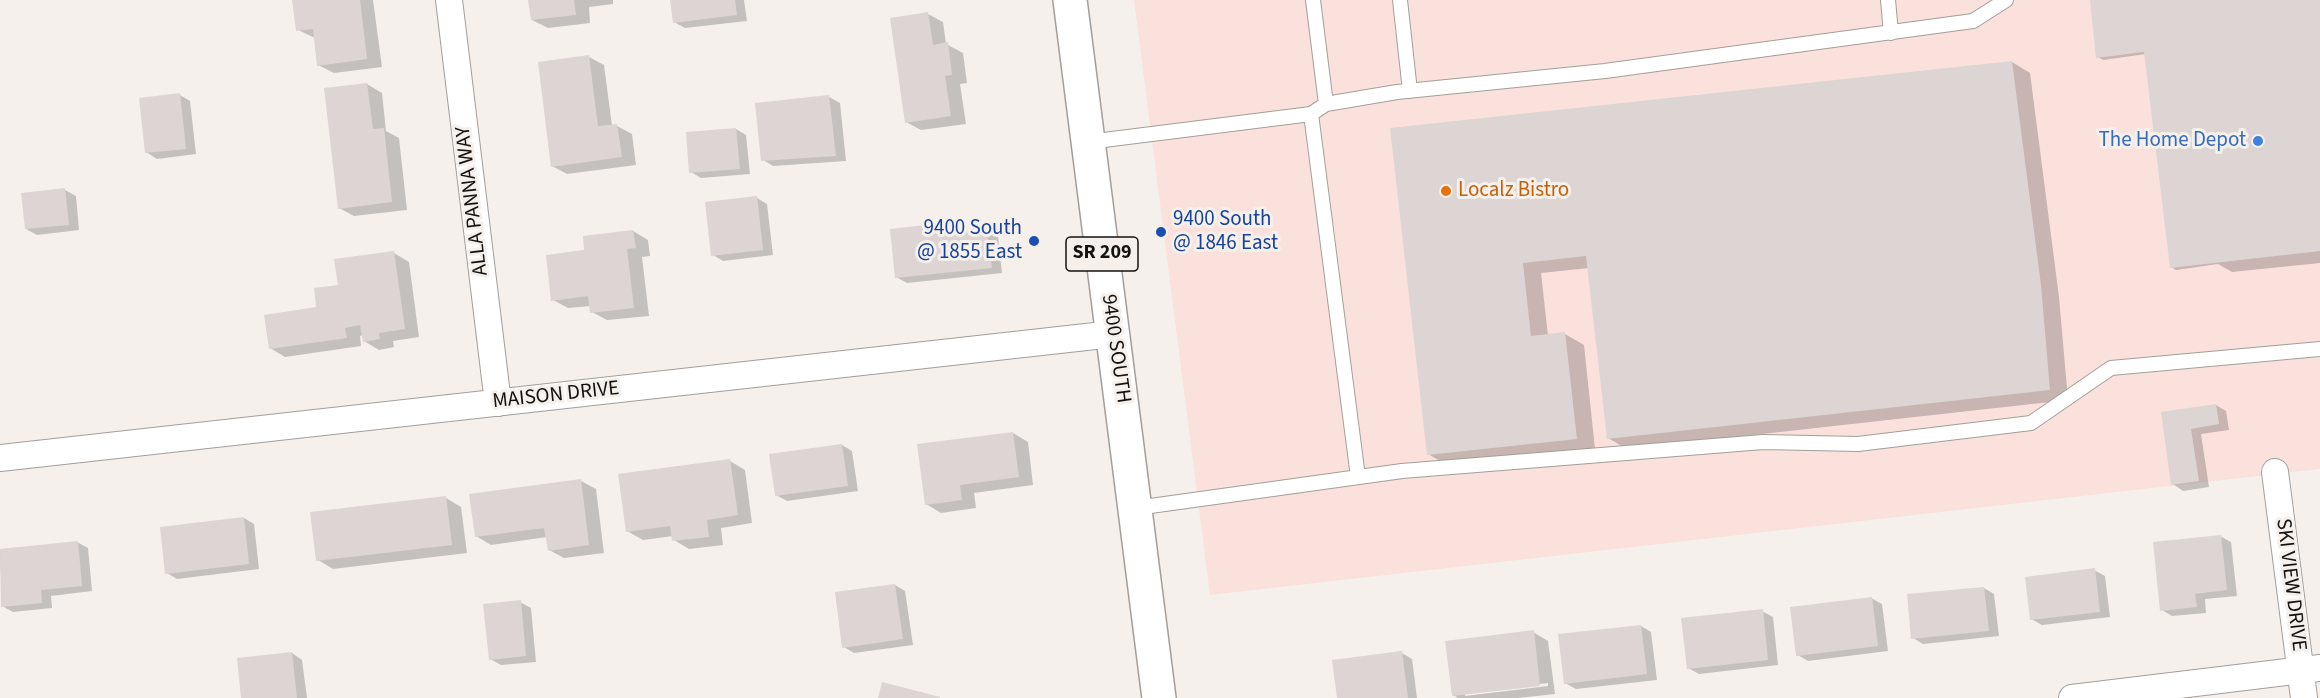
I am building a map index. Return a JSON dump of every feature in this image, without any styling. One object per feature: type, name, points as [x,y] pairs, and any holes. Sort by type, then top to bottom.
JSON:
[{"type":"main road","name":"9400 SOUTH","points":[[1070,0],[1159,698]]},
{"type":"street","name":"ALLA PANNA WAY","points":[[449,0],[498,403]]},
{"type":"street","name":"MAISON DRIVE","points":[[0,458],[1113,334]]},
{"type":"street","name":"SKI VIEW DRIVE","points":[[2275,472],[2310,669],[2304,698]]},
{"type":"street","points":[[2072,698],[2310,669]]},
{"type":"lane","points":[[1313,0],[1326,104]]},
{"type":"lane","points":[[1400,0],[1410,91]]},
{"type":"lane","points":[[1888,0],[1892,33]]},
{"type":"lane","points":[[1088,142],[1311,114],[1326,104],[1410,91],[1617,69],[1973,21],[2006,0]]},
{"type":"lane","points":[[1311,114],[1358,477]]},
{"type":"lane","points":[[1136,508],[1402,471],[1763,442],[1858,444],[2031,423],[2111,368],[2320,349]]},
{"type":"shaded area","points":[[1134,0],[2320,0],[2320,469],[1210,595]]},
{"type":"building","points":[[292,0],[360,0],[367,59],[317,66],[313,29],[296,31]]},
{"type":"building","points":[[528,0],[574,0],[576,15],[531,20]]},
{"type":"building","points":[[670,0],[735,0],[737,15],[673,23]]},
{"type":"building","name":"The Home Depot","points":[[2090,0],[2320,0],[2320,251],[2170,268],[2144,52],[2096,58]]},
{"type":"building","points":[[928,12],[933,45],[948,42],[952,75],[945,76],[951,116],[905,123],[890,18]]},
{"type":"building","points":[[589,55],[598,126],[617,124],[622,157],[551,167],[538,62]]},
{"type":"building","points":[[2012,61],[2041,285],[2050,390],[1607,439],[1586,256],[1523,263],[1531,336],[1565,332],[1577,439],[1427,455],[1390,128]]},
{"type":"building","points":[[367,83],[373,129],[384,128],[392,202],[338,209],[324,88]]},
{"type":"building","points":[[180,93],[186,149],[145,153],[139,98]]},
{"type":"building","points":[[829,95],[836,156],[761,161],[755,103]]},
{"type":"building","points":[[736,128],[740,169],[689,173],[686,132]]},
{"type":"building","points":[[65,188],[69,225],[25,229],[21,193]]},
{"type":"building","points":[[757,196],[763,250],[711,256],[705,202]]},
{"type":"building","points":[[952,222],[953,232],[987,229],[992,268],[895,278],[890,229]]},
{"type":"building","points":[[633,230],[636,248],[627,249],[634,308],[590,313],[588,296],[551,301],[546,255],[584,250],[583,236]]},
{"type":"building","points":[[394,251],[405,329],[379,333],[380,339],[363,342],[360,325],[345,328],[347,338],[269,349],[264,315],[316,307],[314,288],[338,285],[334,259]]},
{"type":"building","points":[[2216,404],[2219,424],[2191,429],[2199,481],[2171,485],[2161,412]]},
{"type":"building","points":[[1013,432],[1019,477],[960,485],[962,500],[925,505],[917,444]]},
{"type":"building","points":[[842,444],[848,486],[775,496],[769,454]]},
{"type":"building","points":[[730,459],[738,515],[707,520],[709,537],[672,541],[670,526],[626,532],[618,474]]},
{"type":"building","points":[[581,479],[589,545],[548,551],[544,528],[475,537],[469,494]]},
{"type":"building","points":[[446,496],[452,545],[316,561],[310,512]]},
{"type":"building","points":[[244,517],[249,564],[165,574],[160,527]]},
{"type":"building","points":[[2221,535],[2227,590],[2195,594],[2197,607],[2160,611],[2153,542]]},
{"type":"building","points":[[78,541],[82,586],[41,590],[42,603],[1,607],[0,549]]},
{"type":"building","points":[[2095,568],[2100,612],[2030,620],[2025,577]]},
{"type":"building","points":[[895,584],[903,639],[842,648],[835,592]]},
{"type":"building","points":[[1984,587],[1989,631],[1911,639],[1907,594]]},
{"type":"building","points":[[1872,597],[1878,646],[1796,656],[1790,607]]},
{"type":"building","points":[[521,600],[526,656],[489,660],[483,604]]},
{"type":"building","points":[[1763,609],[1768,660],[1687,669],[1681,618]]},
{"type":"building","points":[[1641,625],[1647,674],[1564,684],[1558,634]]},
{"type":"building","points":[[1534,630],[1540,686],[1452,696],[1445,641]]},
{"type":"building","points":[[1402,651],[1408,698],[1337,698],[1332,660]]},
{"type":"building","points":[[292,652],[297,698],[241,698],[237,658]]},
{"type":"building","points":[[882,682],[940,697],[940,698],[878,698]]},
{"type":"place","name":"The Home Depot","points":[[2258,141]]},
{"type":"place","name":"Localz Bistro","points":[[1446,191]]},
{"type":"place","name":"9400 South @ 1846 East","points":[[1161,232]]},
{"type":"place","name":"9400 South @ 1855 East","points":[[1034,241]]}]
